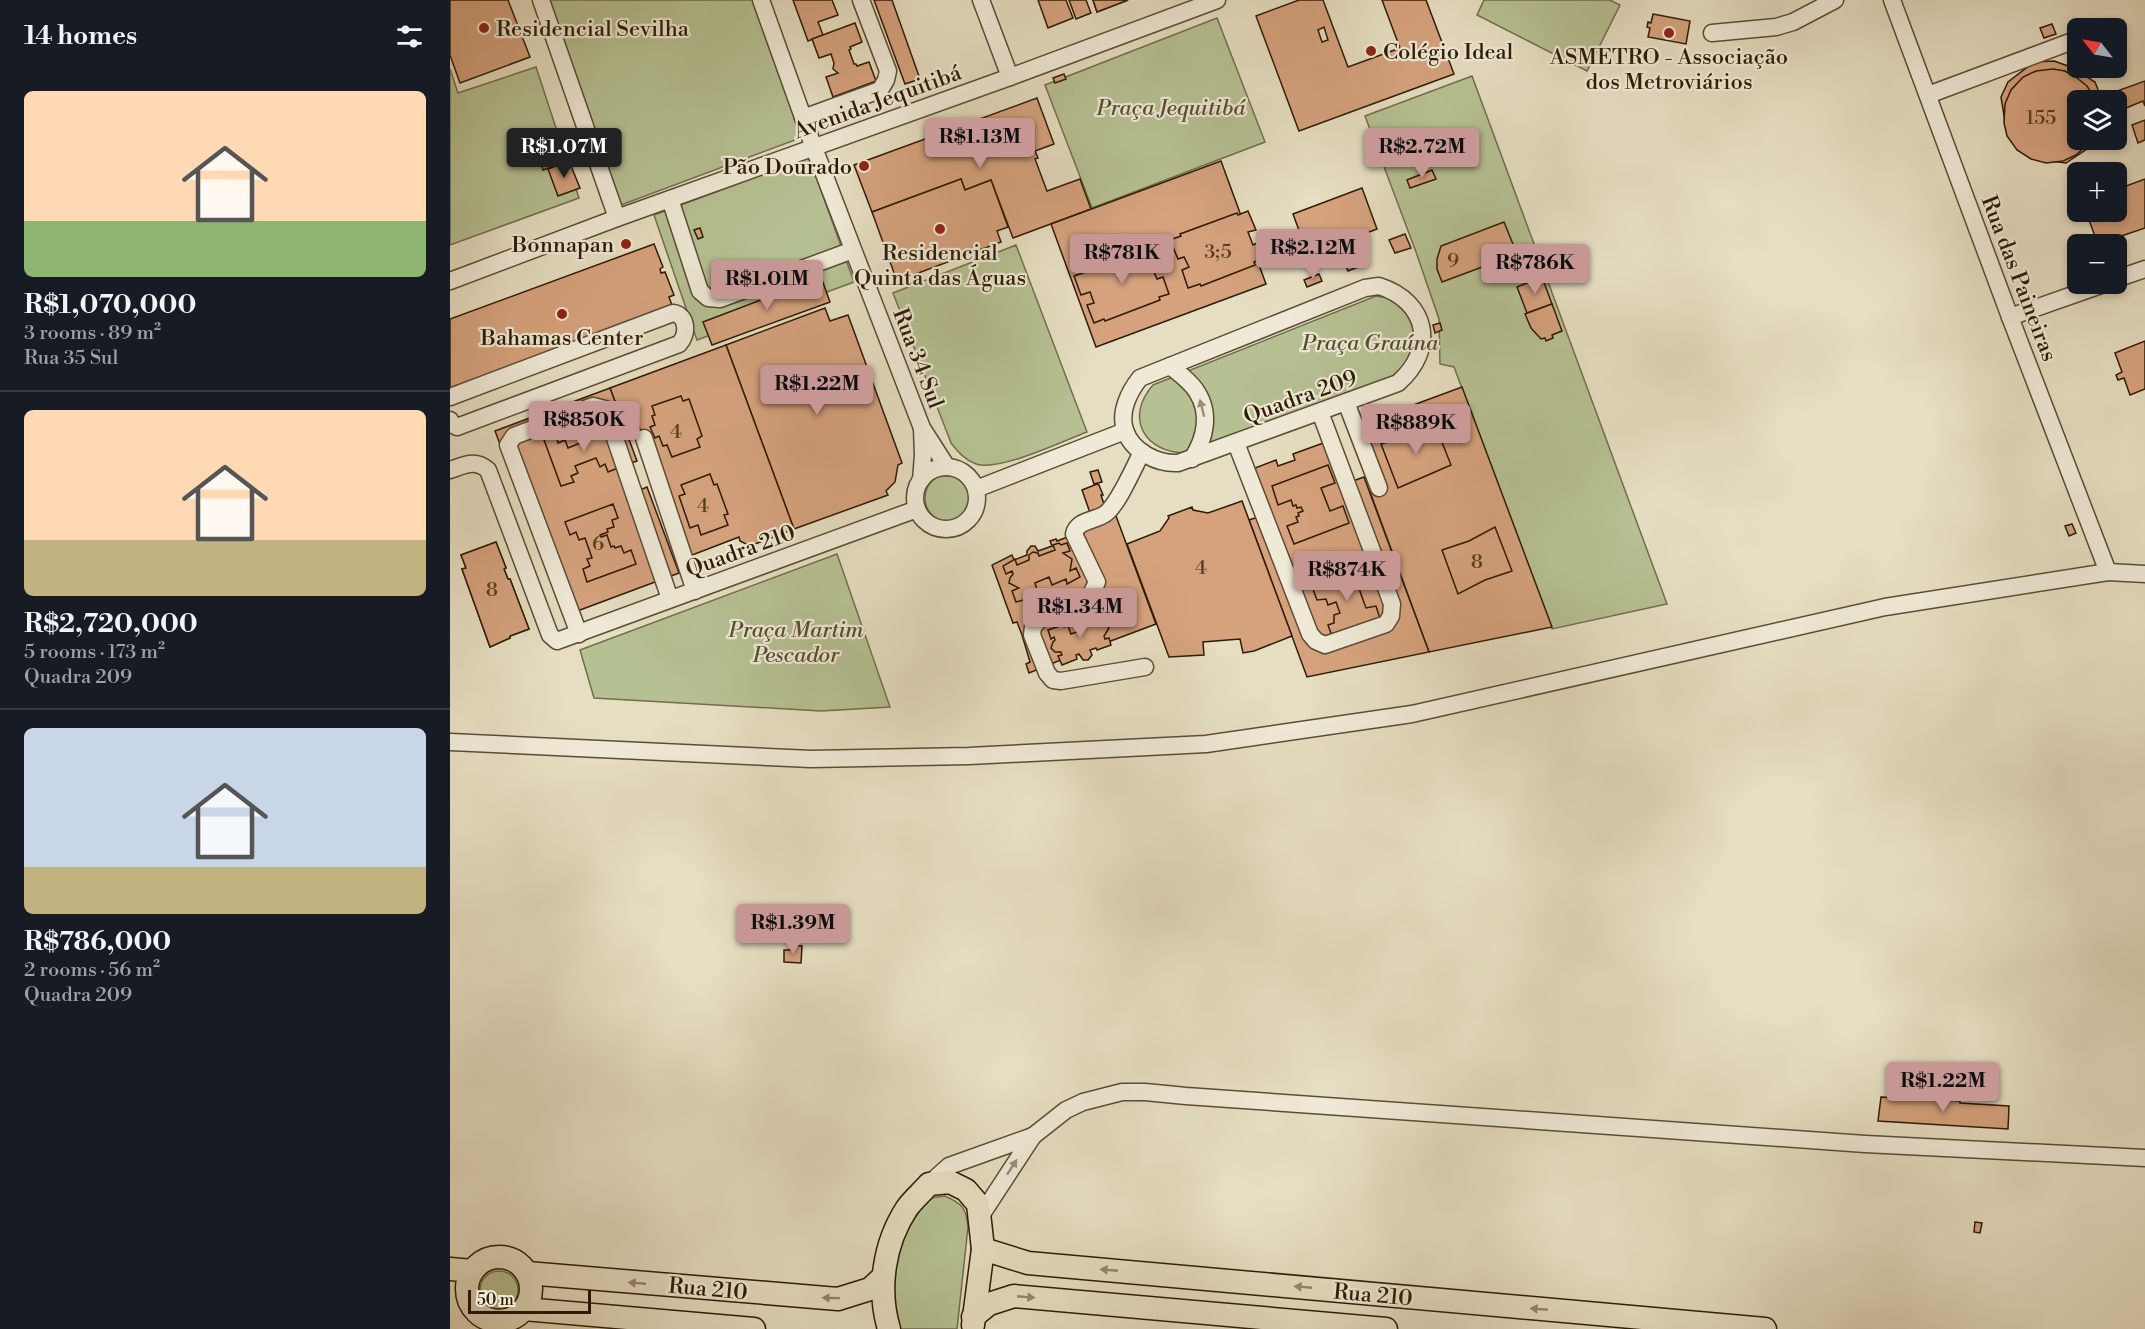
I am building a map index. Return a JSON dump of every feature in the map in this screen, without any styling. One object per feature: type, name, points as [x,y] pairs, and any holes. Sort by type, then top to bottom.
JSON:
[{"type":"main road","points":[[889,1329],[884,1311],[883,1277],[890,1242],[907,1208],[929,1184],[950,1182],[966,1190],[978,1204],[983,1249],[973,1323]]},
{"type":"main road","name":"Rua 210","points":[[983,1249],[1028,1263],[1765,1329]]},
{"type":"main road","points":[[500,1257],[511,1259],[527,1273],[531,1292],[524,1309],[501,1325],[467,1311],[467,1281],[461,1270],[489,1258],[500,1257]]},
{"type":"main road","name":"Rua 210","points":[[527,1273],[838,1299],[870,1288],[883,1277]]},
{"type":"main road","name":"Rua 210","points":[[973,1323],[989,1304],[1014,1296],[1386,1329]]},
{"type":"main road","name":"Rua 210","points":[[524,1309],[754,1329]]},
{"type":"street","points":[[541,0],[617,218]]},
{"type":"street","name":"Rua 34 Sul","points":[[761,0],[814,148],[922,428],[947,467]]},
{"type":"street","points":[[803,118],[880,90],[886,80],[888,71],[861,0]]},
{"type":"street","points":[[981,0],[1010,77]]},
{"type":"street","name":"Avenida Jequitibá","points":[[450,281],[617,218],[1010,77],[1198,3],[1217,0]]},
{"type":"street","points":[[1712,33],[1776,27],[1792,22],[1835,0]]},
{"type":"street","name":"Rua das Paineiras","points":[[1892,0],[2108,572]]},
{"type":"street","points":[[1928,95],[2067,43]]},
{"type":"street","points":[[670,199],[700,291],[708,298],[720,299],[853,250]]},
{"type":"street","points":[[2127,275],[2145,269]]},
{"type":"street","name":"Quadra 209","points":[[1125,430],[1126,403],[1131,389],[1140,378],[1365,288],[1379,286],[1390,290],[1409,304],[1419,321],[1423,342],[1420,355],[1407,375],[1398,383],[1192,459],[1167,463],[1153,459],[1142,452]]},
{"type":"street","points":[[2010,317],[2076,294]]},
{"type":"street","points":[[450,397],[673,313],[683,317],[686,332],[684,340],[679,344],[457,427],[450,420]]},
{"type":"street","points":[[1170,366],[1197,392],[1204,410],[1205,429],[1200,446],[1192,459]]},
{"type":"street","points":[[1346,402],[1379,488]]},
{"type":"street","points":[[579,634],[508,445],[514,436],[593,406],[605,409],[670,599]]},
{"type":"street","points":[[1236,443],[1310,634],[1316,641],[1325,645],[1386,624],[1391,616],[1392,604],[1320,412]]},
{"type":"street","name":"Rua 34 Sul","points":[[921,480],[922,428]]},
{"type":"street","points":[[976,489],[1125,430],[1142,452],[1112,507],[1102,516],[1078,525],[1074,534],[1097,582],[1095,589],[1090,596],[1039,620],[1033,627],[1032,635],[1047,673],[1053,680],[1061,681],[1145,667]]},
{"type":"street","points":[[644,438],[695,591]]},
{"type":"street","name":"Quadra 210","points":[[450,470],[470,462],[482,465],[488,470],[553,640],[557,641],[917,509]]},
{"type":"street","points":[[947,467],[965,473],[972,480],[978,499],[970,519],[961,526],[940,529],[922,519],[915,499],[916,489],[928,472],[947,467]]},
{"type":"street","points":[[450,742],[811,759],[969,756],[1206,744],[1412,714],[1885,607],[2108,572],[2145,574]]},
{"type":"street","points":[[980,1217],[1033,1136],[1066,1110],[1083,1102],[1122,1092],[1865,1144],[2145,1158]]},
{"type":"street","points":[[929,1184],[949,1166],[1033,1136]]},
{"type":"green space","points":[[547,0],[753,0],[803,137],[621,205]]},
{"type":"green space","points":[[1484,0],[1610,0],[1620,5],[1587,71],[1477,15]]},
{"type":"green space","name":"Praça Jequitibá","points":[[1217,18],[1265,142],[1092,208],[1045,85]]},
{"type":"green space","points":[[536,67],[579,198],[450,245],[450,69],[458,93]]},
{"type":"green space","points":[[1472,76],[1667,604],[1552,629],[1454,367],[1440,364],[1439,319],[1365,116]]},
{"type":"green space","points":[[809,157],[854,282],[697,340],[654,215]]},
{"type":"green space","points":[[1016,245],[1087,432],[1015,460],[1000,464],[976,464],[962,455],[951,443],[893,293]]},
{"type":"green space","name":"Praça Graúna","points":[[1376,296],[1400,304],[1409,315],[1419,337],[1403,374],[1186,453],[1159,447],[1143,431],[1140,410],[1144,397],[1153,385]]},
{"type":"green space","points":[[944,474],[954,474],[966,481],[973,493],[973,503],[966,515],[954,522],[944,522],[929,511],[925,503],[925,493],[936,478]]},
{"type":"green space","name":"Praça Martim Pescador","points":[[837,554],[890,707],[821,711],[594,698],[580,650]]},
{"type":"green space","points":[[945,1196],[962,1207],[968,1227],[957,1329],[899,1329],[891,1284],[895,1256],[910,1226],[929,1198]]},
{"type":"green space","points":[[499,1271],[512,1277],[518,1290],[512,1303],[499,1309],[486,1303],[480,1290],[486,1277]]},
{"type":"building","name":"Residencial Sevilha","points":[[450,0],[508,0],[530,57],[460,83],[450,55]]},
{"type":"building","points":[[793,0],[832,0],[838,15],[818,22],[823,35],[808,41]]},
{"type":"building","points":[[874,0],[892,0],[920,79],[905,84]]},
{"type":"building","points":[[1038,0],[1066,0],[1073,18],[1048,28]]},
{"type":"building","points":[[1069,0],[1086,0],[1091,13],[1076,19]]},
{"type":"building","points":[[1093,0],[1128,0],[1097,12]]},
{"type":"building","points":[[1093,0],[1128,0],[1097,12]]},
{"type":"building","points":[[1299,0],[1323,0],[1348,67],[1400,48],[1382,0],[1426,0],[1454,74],[1299,131],[1256,16]],"holes":[[[1324,27],[1328,40],[1322,42],[1318,30]]]},
{"type":"building","name":"ASMETRO - Associação dos Metroviários","points":[[1653,14],[1690,21],[1686,44],[1648,37],[1650,28],[1647,27],[1648,22],[1651,23]]},
{"type":"building","points":[[855,23],[862,42],[850,47],[854,64],[857,66],[869,62],[876,81],[833,97],[826,77],[838,73],[833,69],[831,54],[819,58],[812,39]]},
{"type":"building","points":[[2052,24],[2056,34],[2044,38],[2040,28]]},
{"type":"building","points":[[2054,61],[2067,66],[2067,78],[2089,78],[2095,82],[2098,90],[2067,90],[2067,150],[2086,150],[2066,163],[2036,159],[2015,144],[2007,134],[2001,97],[2008,82],[2034,62]]},
{"type":"building","points":[[2053,69],[2065,71],[2067,78],[2077,78],[2089,90],[2067,90],[2067,150],[2081,150],[2063,161],[2046,163],[2031,159],[2017,150],[2007,136],[2004,123],[2005,104],[2011,90],[2023,77],[2036,71]]},
{"type":"building","points":[[1064,74],[1066,79],[1055,83],[1053,78]]},
{"type":"building","points":[[2145,81],[2145,106],[2143,101],[2127,108],[2127,90],[2120,90]]},
{"type":"building","points":[[1037,98],[1054,144],[1035,151],[1038,158],[1035,159],[1047,191],[1080,179],[1091,209],[1013,238],[991,180],[965,190],[961,179],[872,212],[854,165]]},
{"type":"building","points":[[2145,120],[2145,140],[2138,143],[2132,125]]},
{"type":"building","points":[[551,141],[560,164],[543,170],[537,150],[544,148],[542,144]]},
{"type":"building","points":[[569,161],[580,188],[558,196],[548,169]]},
{"type":"building","points":[[1221,161],[1266,284],[1096,347],[1051,224]]},
{"type":"building","points":[[1432,170],[1436,179],[1410,188],[1407,180]]},
{"type":"building","name":"Residencial Quinta das Águas","points":[[961,179],[965,190],[991,180],[1008,227],[997,231],[1001,242],[897,281],[872,212]]},
{"type":"building","points":[[2145,179],[2145,228],[2127,234],[2094,234],[2090,222],[2127,222],[2127,186]]},
{"type":"building","points":[[1362,188],[1377,229],[1348,240],[1356,261],[1364,258],[1366,264],[1348,271],[1337,244],[1308,255],[1293,214]]},
{"type":"building","points":[[1248,211],[1256,230],[1248,232],[1253,245],[1259,242],[1265,258],[1254,262],[1255,265],[1201,286],[1200,284],[1188,288],[1182,270],[1189,267],[1184,257],[1178,259],[1170,240],[1181,236],[1180,234]]},
{"type":"building","points":[[1504,222],[1517,254],[1442,282],[1437,269],[1441,246]]},
{"type":"building","points":[[700,228],[703,237],[698,239],[694,230]]},
{"type":"building","points":[[1405,234],[1411,248],[1395,253],[1389,240]]},
{"type":"building","name":"Bahamas Center","points":[[654,244],[663,267],[660,269],[661,273],[665,272],[674,295],[669,297],[673,308],[450,391],[450,319]]},
{"type":"building","points":[[1152,246],[1159,264],[1152,267],[1157,279],[1163,277],[1169,294],[1159,297],[1160,300],[1094,323],[1087,305],[1094,303],[1090,292],[1081,295],[1074,276],[1141,248],[1142,251]]},
{"type":"building","points":[[1319,274],[1322,281],[1307,287],[1304,280]]},
{"type":"building","points":[[821,277],[830,302],[712,345],[703,322]]},
{"type":"building","points":[[1542,277],[1552,304],[1527,313],[1517,287]]},
{"type":"building","points":[[1552,304],[1562,331],[1552,335],[1553,338],[1546,341],[1531,328],[1525,314]]},
{"type":"building","points":[[825,308],[830,321],[848,315],[902,463],[898,465],[895,482],[886,491],[888,495],[794,529],[726,345]]},
{"type":"building","points":[[1440,323],[1442,330],[1435,333],[1433,325]]},
{"type":"building","points":[[2145,341],[2145,389],[2130,395],[2124,378],[2118,380],[2116,375],[2122,372],[2115,353]]},
{"type":"building","points":[[726,345],[794,529],[750,546],[740,541],[739,537],[687,557],[638,424],[625,429],[610,388]]},
{"type":"building","points":[[1462,387],[1552,627],[1429,652],[1370,492],[1384,486],[1361,425],[1379,418],[1374,422],[1376,427],[1392,422],[1389,414]]},
{"type":"building","points":[[610,388],[637,461],[625,465],[635,492],[647,487],[679,573],[564,616],[495,431]]},
{"type":"building","points":[[681,396],[683,401],[689,399],[702,436],[697,439],[700,447],[672,457],[667,445],[663,446],[659,436],[655,438],[650,427],[655,425],[652,406]]},
{"type":"building","points":[[1387,411],[1392,422],[1376,427],[1374,422]]},
{"type":"building","points":[[604,416],[623,466],[608,472],[605,464],[600,467],[596,458],[575,466],[578,473],[571,476],[574,482],[561,486],[544,440],[556,435],[558,443],[565,440],[568,448],[590,439],[587,432],[593,430],[590,421]]},
{"type":"building","points":[[1434,422],[1451,465],[1398,488],[1381,444],[1410,435]]},
{"type":"building","points":[[1337,438],[1353,481],[1364,477],[1429,652],[1307,677],[1249,520],[1261,516],[1245,472],[1276,460],[1278,466],[1295,460],[1293,454]]},
{"type":"building","points":[[1328,465],[1335,483],[1321,488],[1330,511],[1343,506],[1349,523],[1294,544],[1287,526],[1298,522],[1296,517],[1303,511],[1301,507],[1293,506],[1291,500],[1278,505],[1272,486]]},
{"type":"building","points":[[1098,470],[1102,482],[1094,484],[1090,472]]},
{"type":"building","points":[[710,474],[714,485],[717,484],[728,514],[724,515],[728,525],[701,535],[698,525],[690,528],[679,496],[685,494],[681,485]]},
{"type":"building","points":[[1097,484],[1103,495],[1101,495],[1109,519],[1116,516],[1156,624],[1092,648],[1091,646],[1087,648],[1088,652],[1084,655],[1073,653],[1073,655],[1029,673],[1026,664],[1030,662],[1022,635],[1017,622],[1013,623],[992,565],[1012,555],[1014,560],[1027,555],[1031,546],[1035,546],[1038,551],[1052,546],[1050,541],[1056,539],[1057,541],[1070,536],[1086,540],[1082,531],[1095,527],[1082,490]]},
{"type":"building","points":[[1242,501],[1292,636],[1243,653],[1240,639],[1203,642],[1204,655],[1169,657],[1127,544],[1160,531],[1169,518],[1168,516],[1192,507],[1193,510],[1208,513]]},
{"type":"building","points":[[613,504],[618,518],[612,520],[614,527],[600,535],[601,537],[607,535],[611,547],[621,546],[624,553],[631,550],[636,564],[587,582],[583,569],[590,566],[587,559],[592,558],[585,538],[579,540],[576,532],[570,535],[565,522]]},
{"type":"building","points":[[2072,524],[2076,533],[2069,536],[2065,526]]},
{"type":"building","points":[[1495,527],[1512,571],[1485,580],[1458,594],[1442,550],[1469,541]]},
{"type":"building","points":[[496,542],[506,568],[504,569],[529,629],[490,647],[462,569],[466,568],[461,555]]},
{"type":"building","points":[[496,542],[506,568],[504,569],[529,629],[490,647],[462,569],[466,568],[461,555]]},
{"type":"building","points":[[1059,543],[1061,545],[1067,543],[1070,551],[1063,553],[1072,559],[1070,571],[1076,568],[1080,577],[1067,584],[1066,579],[1052,585],[1049,577],[1035,583],[1037,590],[1029,593],[1031,598],[1016,602],[1012,591],[1019,588],[1009,583],[1012,571],[1006,574],[1003,566],[1015,559],[1017,565],[1029,560],[1029,555],[1033,552],[1038,553],[1039,556],[1055,550],[1053,545]]},
{"type":"building","points":[[1361,565],[1367,581],[1358,586],[1366,608],[1376,606],[1381,622],[1333,639],[1328,625],[1334,623],[1334,615],[1340,613],[1336,602],[1328,605],[1326,599],[1317,600],[1311,584]]},
{"type":"building","points":[[1099,611],[1102,619],[1100,623],[1106,624],[1109,628],[1104,636],[1105,639],[1109,638],[1111,645],[1090,650],[1092,655],[1088,660],[1083,660],[1079,654],[1076,655],[1077,659],[1062,665],[1058,656],[1062,655],[1061,652],[1055,652],[1051,648],[1055,640],[1054,637],[1051,639],[1048,630],[1063,625],[1068,626],[1071,634],[1082,630],[1079,621]]},
{"type":"building","points":[[791,945],[802,946],[801,963],[784,962],[784,950],[790,950]]},
{"type":"building","points":[[1881,1097],[2009,1106],[2008,1129],[1878,1121]]},
{"type":"building","points":[[1975,1222],[1982,1223],[1980,1233],[1974,1232]]},
{"type":"place","name":"Residencial Sevilha","points":[[484,28]]},
{"type":"place","name":"ASMETRO - Associação dos Metroviários","points":[[1669,33]]},
{"type":"place","name":"Colégio Ideal","points":[[1371,51]]},
{"type":"place","name":"Pão Dourado","points":[[864,166]]},
{"type":"place","name":"Residencial Quinta das Águas","points":[[940,229]]},
{"type":"place","name":"Bonnapan","points":[[626,244]]},
{"type":"place","name":"Bahamas Center","points":[[562,314]]}]
